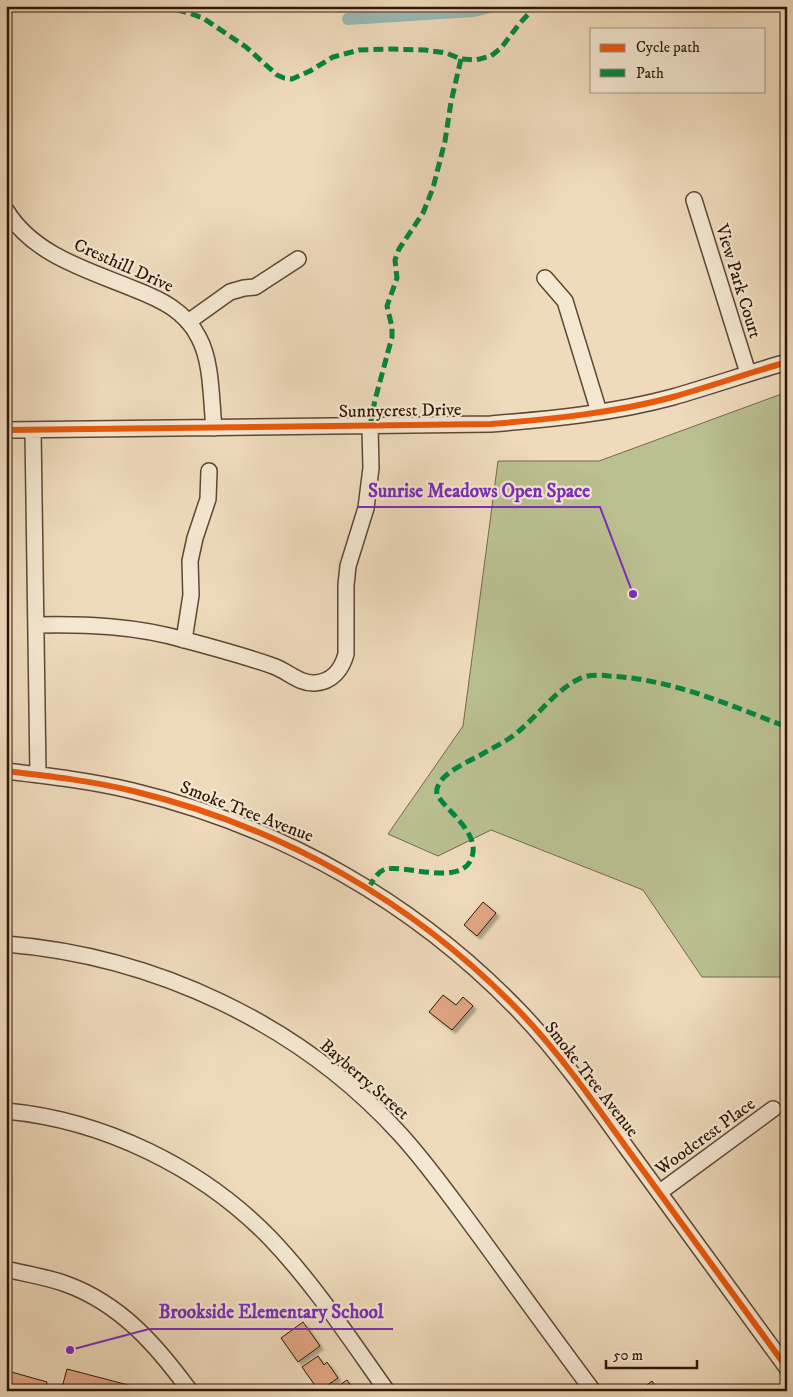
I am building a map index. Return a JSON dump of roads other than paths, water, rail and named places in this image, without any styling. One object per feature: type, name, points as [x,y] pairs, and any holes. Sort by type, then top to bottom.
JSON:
[{"type":"street","name":"View Park Court","points":[[694,200],[748,373]]},
{"type":"street","name":"Cresthill Drive","points":[[6,210],[24,232],[38,245],[63,260],[161,300],[176,310],[188,322],[199,337],[207,358],[214,428]]},
{"type":"street","points":[[188,322],[230,292],[255,287],[298,259]]},
{"type":"street","points":[[545,278],[565,301],[599,412]]},
{"type":"street","name":"Sunnycrest Drive","points":[[6,430],[491,424],[534,421],[599,412],[672,397],[787,362]]},
{"type":"street","points":[[37,625],[88,624],[117,626],[152,632],[274,667],[306,683],[325,681],[335,674],[344,663],[346,654],[346,585],[348,566],[366,508],[371,468],[370,426]]},
{"type":"street","points":[[33,430],[38,775]]},
{"type":"street","points":[[184,640],[190,596],[190,561],[195,538],[208,499],[209,471]]},
{"type":"street","name":"Smoke Tree Avenue","points":[[6,771],[131,790],[221,817],[265,834],[349,876],[424,926],[461,956],[523,1015],[572,1072],[787,1368]]},
{"type":"street","name":"Bayberry Street","points":[[6,944],[80,954],[132,967],[180,983],[226,1004],[315,1058],[374,1107],[428,1166],[592,1391]]},
{"type":"street","name":"Woodcrest Place","points":[[660,1192],[772,1109]]},
{"type":"street","points":[[6,1111],[57,1119],[121,1140],[166,1160],[234,1205],[270,1238],[296,1267],[387,1391]]},
{"type":"street","points":[[6,1269],[49,1278],[106,1303],[153,1343],[190,1391]]},
{"type":"waterway","points":[[348,19],[474,11],[494,6]]},
{"type":"place","name":"Sunrise Meadows Open Space","points":[[633,594]]},
{"type":"place","name":"Brookside Elementary School","points":[[70,1350]]}]
